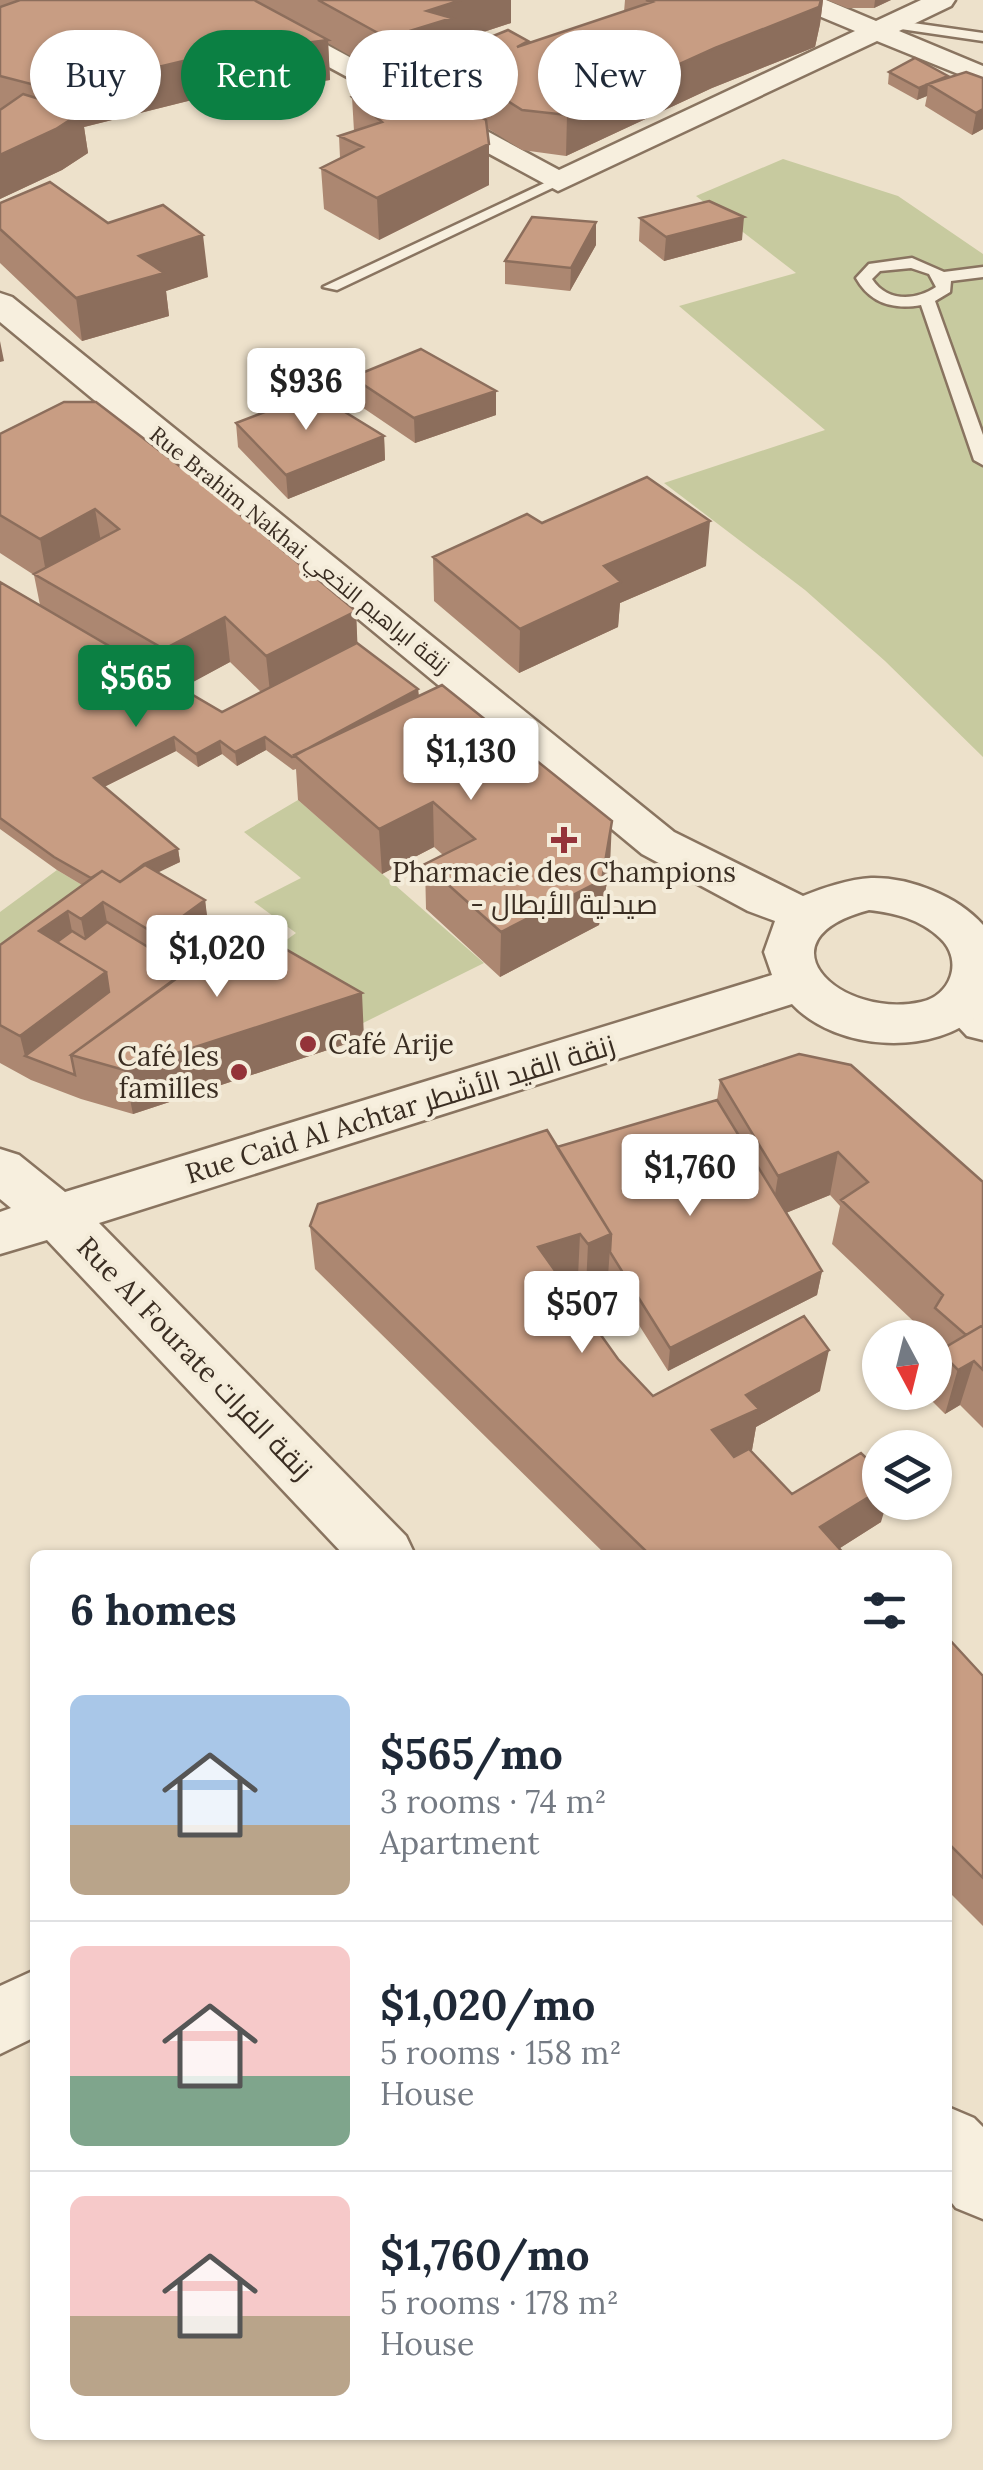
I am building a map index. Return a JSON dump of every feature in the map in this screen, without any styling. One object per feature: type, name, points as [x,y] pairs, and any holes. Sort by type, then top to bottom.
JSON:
[{"type":"street","points":[[225,0],[558,182],[942,0]]},
{"type":"street","points":[[804,0],[885,28],[983,76]]},
{"type":"street","name":"Rue Brahim Nakhai زنقة ابراهيم النخعي","points":[[0,304],[96,406],[477,691],[658,843],[765,900],[807,915]]},
{"type":"street","points":[[891,896],[935,910],[976,935],[978,970],[972,1014],[925,1021],[878,1024],[833,1011],[800,984],[789,961],[788,944],[807,915],[845,897],[891,896]]},
{"type":"street","name":"Rue Caid Al Achtar زنقة القيد الأشطر","points":[[0,1233],[800,984]]},
{"type":"street","name":"Rue Al Fourate زنقة الفرات","points":[[0,1168],[56,1215],[379,1550]]},
{"type":"street","points":[[0,2020],[30,2005]]},
{"type":"street","points":[[952,2148],[983,2181]]},
{"type":"lane","points":[[885,28],[983,37]]},
{"type":"lane","points":[[331,287],[558,182]]},
{"type":"lane","points":[[942,277],[944,289],[927,300],[905,302],[880,296],[866,285],[864,278],[875,267],[898,262],[924,266],[942,277],[983,272]]},
{"type":"lane","points":[[927,300],[983,460]]},
{"type":"green space","points":[[783,159],[898,196],[983,254],[983,757],[805,590],[664,483],[825,430],[679,306],[796,273],[696,196]]},
{"type":"green space","points":[[298,800],[484,963],[351,1029],[248,968],[296,933],[254,902],[301,878],[244,832]]},
{"type":"green space","points":[[57,870],[117,906],[0,998],[0,912]]},
{"type":"building","points":[[20,0],[254,0],[310,30],[181,30],[181,62],[161,66],[161,30],[30,30],[30,84],[0,76],[0,7]]},
{"type":"building","points":[[318,0],[461,0],[427,11],[452,18],[413,30],[372,30]]},
{"type":"building","points":[[646,0],[821,0],[819,7],[681,63],[681,30],[568,30],[652,2]]},
{"type":"building","points":[[538,40],[538,112],[518,107],[518,47]]},
{"type":"building","points":[[915,58],[948,76],[919,88],[889,72]]},
{"type":"building","points":[[966,72],[983,78],[983,109],[976,113],[928,84]]},
{"type":"building","points":[[23,94],[30,96],[30,120],[70,120],[0,155],[0,110]]},
{"type":"building","points":[[380,120],[486,120],[489,144],[377,198],[321,168],[363,147],[339,136],[382,122]]},
{"type":"building","points":[[50,182],[108,223],[163,205],[203,235],[139,256],[164,273],[76,298],[0,229],[0,203]]},
{"type":"building","points":[[709,201],[744,217],[666,237],[640,218]]},
{"type":"building","points":[[532,217],[596,222],[571,268],[505,261]]},
{"type":"building","points":[[421,349],[496,391],[414,418],[352,377]]},
{"type":"building","points":[[314,393],[384,436],[286,475],[236,423]]},
{"type":"building","points":[[64,402],[96,402],[203,484],[356,611],[266,656],[225,617],[164,649],[34,574],[119,529],[95,509],[40,539],[0,515],[0,434]]},
{"type":"building","points":[[647,477],[710,521],[604,566],[621,582],[520,629],[433,557],[527,514],[542,523]]},
{"type":"building","points":[[0,582],[222,712],[357,643],[418,689],[292,757],[265,737],[235,752],[220,741],[196,754],[174,737],[94,778],[178,849],[144,864],[120,882],[102,871],[91,878],[0,818]]},
{"type":"building","points":[[442,685],[612,821],[602,880],[501,932],[425,864],[475,839],[433,802],[379,829],[294,755]]},
{"type":"building","points":[[145,865],[205,900],[157,935],[103,902],[81,919],[68,911],[39,931],[106,972],[20,1036],[0,1025],[0,945],[102,871],[120,882]]},
{"type":"building","points":[[207,920],[226,932],[182,962],[183,973],[71,1055],[75,1075],[25,1056],[109,992],[106,972],[57,942],[72,931],[85,939],[107,922],[161,955]]},
{"type":"building","points":[[240,923],[362,993],[124,1070],[71,1055],[191,968],[182,962]]},
{"type":"building","points":[[799,1054],[851,1065],[983,1182],[983,1325],[966,1335],[935,1308],[943,1295],[841,1200],[868,1182],[838,1152],[778,1176],[720,1080]]},
{"type":"building","points":[[717,1100],[822,1271],[670,1348],[610,1252],[611,1234],[557,1147]]},
{"type":"building","points":[[547,1130],[611,1234],[588,1244],[580,1234],[538,1247],[618,1359],[653,1396],[804,1316],[829,1350],[746,1395],[759,1409],[712,1430],[734,1457],[749,1449],[792,1494],[861,1453],[862,1501],[820,1527],[841,1550],[645,1550],[310,1226],[318,1204]]},
{"type":"building","points":[[983,1325],[983,1370],[974,1361],[958,1370],[952,1364],[952,1343]]},
{"type":"building","points":[[952,1642],[983,1676],[983,1878],[952,1847]]},
{"type":"place","name":"Pharmacie des Champions - صيدلية الأبطال","points":[[564,840]]},
{"type":"place","name":"Café Arije","points":[[308,1044]]},
{"type":"place","name":"Café les familles","points":[[239,1072]]}]
